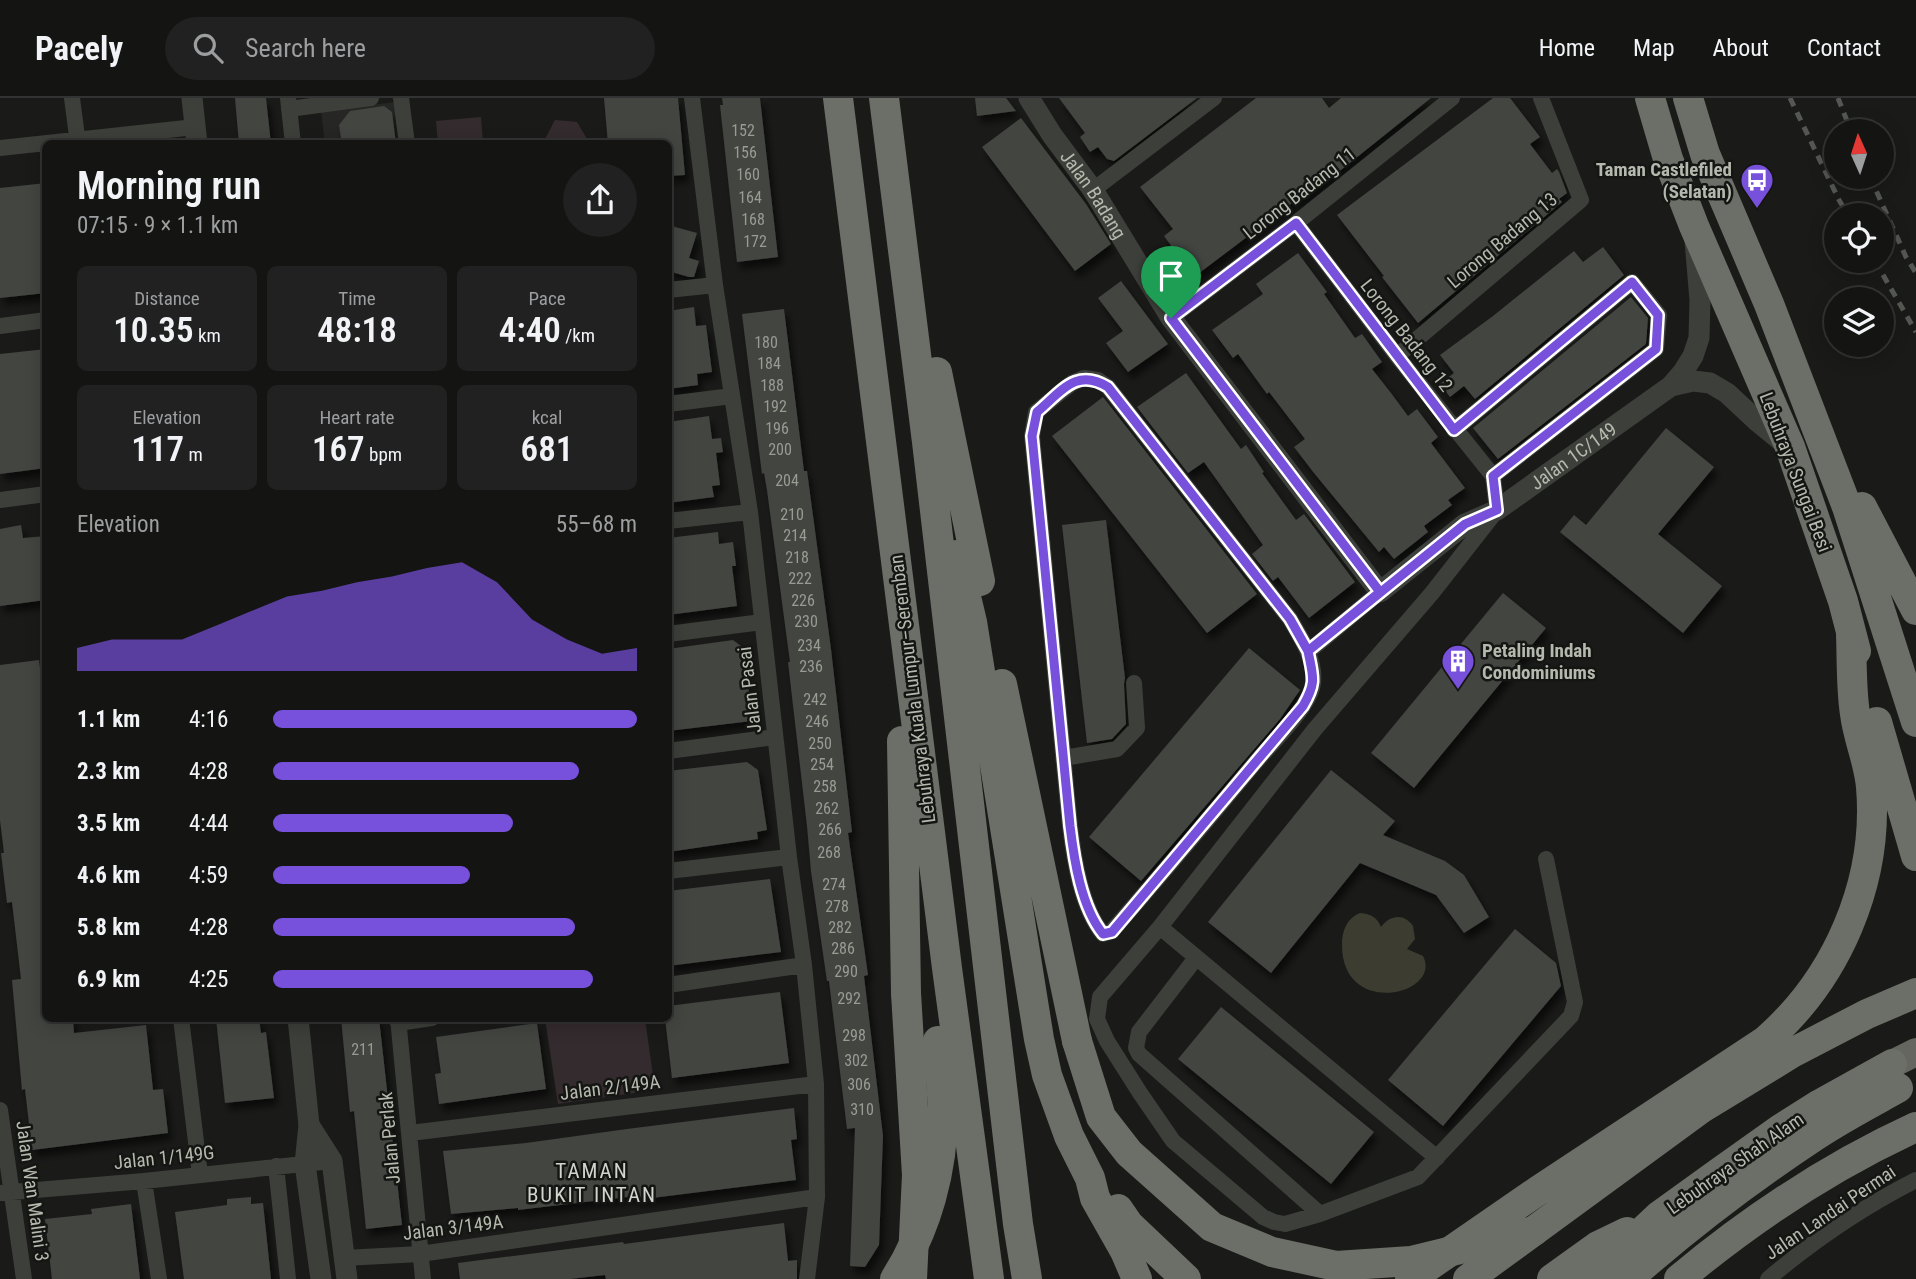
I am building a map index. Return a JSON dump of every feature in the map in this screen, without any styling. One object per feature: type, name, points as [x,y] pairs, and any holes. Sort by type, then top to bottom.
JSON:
[{"type":"highway","name":"Lebuhraya Kuala Lumpur–Seremban","points":[[838,98],[947,968],[989,1279]]},
{"type":"highway","points":[[884,98],[928,442],[1018,1224],[1027,1279]]},
{"type":"highway","name":"Lebuhraya Sungai Besi","points":[[1650,98],[1668,159],[1694,226],[1790,447],[1843,601],[1916,856]]},
{"type":"highway","name":"Lebuhraya Sungai Besi","points":[[1688,98],[1705,154],[1769,304],[1847,508],[1916,722]]},
{"type":"highway","points":[[905,254],[920,294],[1077,1041],[1101,1117],[1129,1153],[1212,1227],[1272,1252],[1336,1266],[1411,1261],[1534,1231]]},
{"type":"highway","points":[[1809,408],[1916,610]]},
{"type":"highway","points":[[928,442],[967,598],[1047,1075],[1059,1111],[1090,1178],[1095,1198],[1125,1251],[1137,1279]]},
{"type":"highway","points":[[899,578],[906,993],[917,1175],[912,1279]]},
{"type":"highway","points":[[1410,1279],[1539,1189],[1765,1041],[1784,1024],[1819,980],[1850,922],[1866,870],[1870,845],[1871,786],[1855,716],[1851,634]]},
{"type":"highway","points":[[895,1279],[921,1230],[933,1196],[943,1112],[937,1041],[939,1008],[947,968]]},
{"type":"highway","points":[[1468,1279],[1702,1108],[1792,1053],[1867,1014],[1916,993]]},
{"type":"highway","name":"Lebuhraya Shah Alam","points":[[1592,1279],[1659,1216],[1779,1130],[1820,1104],[1905,1071]]},
{"type":"highway","name":"Lebuhraya Shah Alam","points":[[1628,1279],[1685,1230],[1905,1071]]},
{"type":"highway","points":[[1679,1279],[1771,1209],[1870,1148],[1916,1127]]},
{"type":"highway","points":[[1090,1178],[1108,1195],[1129,1225],[1186,1279]]},
{"type":"highway","points":[[1552,1279],[1598,1246],[1659,1216]]},
{"type":"highway","points":[[1671,1279],[1683,1262],[1685,1230]]},
{"type":"street","points":[[72,98],[77,140]]},
{"type":"street","points":[[97,140],[196,135],[192,98]]},
{"type":"street","points":[[293,140],[289,104],[371,98]]},
{"type":"street","points":[[401,98],[406,140]]},
{"type":"street","name":"Jalan Pasai","points":[[692,98],[715,285],[750,512],[816,1084],[817,1197],[807,1279]]},
{"type":"street","name":"Jalan Badang","points":[[1029,98],[1052,135],[1093,190],[1171,318],[1380,592]]},
{"type":"street","points":[[1093,190],[1213,98]]},
{"type":"street","name":"Lorong Badang 11","points":[[1171,318],[1296,223],[1452,98]]},
{"type":"street","name":"Lorong Badang 13","points":[[1396,356],[1581,200],[1541,98]]},
{"type":"street","points":[[0,148],[42,144]]},
{"type":"street","name":"Lorong Badang 12","points":[[1296,223],[1396,356],[1493,476]]},
{"type":"street","name":"Jalan 1C/149","points":[[1308,651],[1465,524],[1497,510],[1671,386],[1693,356],[1699,338],[1700,300],[1694,226]]},
{"type":"street","points":[[1454,430],[1632,282],[1658,315],[1656,349],[1493,476],[1497,510],[1432,593],[1315,729],[1160,927],[1100,997],[1097,1019],[1107,1041],[1173,1141],[1263,1217],[1285,1224],[1320,1214],[1418,1177],[1571,1016],[1575,1002],[1546,859]]},
{"type":"street","points":[[672,290],[715,285]]},
{"type":"street","points":[[0,326],[42,321]]},
{"type":"street","points":[[1084,378],[1098,380],[1108,387],[1290,619],[1308,651],[1314,681],[1303,706],[1112,932],[1103,934],[1086,899],[1074,860],[1032,436],[1037,412],[1072,383],[1084,378]]},
{"type":"street","name":"Jalan 1C/149","points":[[1671,386],[1693,381],[1710,383],[1727,393],[1790,447]]},
{"type":"street","points":[[672,404],[732,397]]},
{"type":"street","points":[[0,500],[42,495]]},
{"type":"street","points":[[672,521],[750,512]]},
{"type":"street","points":[[672,633],[762,622]]},
{"type":"street","points":[[1064,758],[1117,749],[1127,740],[1137,728],[1134,683]]},
{"type":"street","points":[[672,750],[775,737]]},
{"type":"street","points":[[672,871],[789,857]]},
{"type":"street","points":[[1160,927],[1437,1158]]},
{"type":"street","points":[[1196,958],[1139,1032],[1136,1048],[1139,1054],[1320,1214]]},
{"type":"street","points":[[672,984],[804,965]]},
{"type":"street","points":[[181,1022],[200,1175]]},
{"type":"street","points":[[298,1022],[309,1125],[306,1164],[321,1279]]},
{"type":"street","name":"Jalan Perlak","points":[[398,1022],[423,1279]]},
{"type":"street","name":"Jalan 2/149A","points":[[410,1133],[816,1084]]},
{"type":"street","name":"Jalan Wan Malini 3","points":[[0,1110],[6,1192],[24,1279]]},
{"type":"street","points":[[309,1125],[332,1161],[345,1269]]},
{"type":"street","name":"Jalan 1/149G","points":[[6,1192],[144,1181],[332,1161]]},
{"type":"street","points":[[276,1166],[288,1279]]},
{"type":"street","name":"Jalan Landai Permai","points":[[1768,1279],[1839,1227],[1889,1194],[1916,1180]]},
{"type":"street","points":[[144,1181],[159,1279]]},
{"type":"street","name":"Jalan 3/149A","points":[[345,1269],[420,1254],[817,1197]]},
{"type":"shaded area","points":[[396,102],[402,140],[325,140],[321,111]]},
{"type":"shaded area","points":[[481,117],[483,140],[438,140],[436,121]]},
{"type":"shaded area","points":[[555,120],[577,122],[587,139],[586,140],[545,140]]},
{"type":"shaded area","points":[[1360,913],[1373,917],[1381,927],[1397,917],[1405,919],[1413,926],[1415,939],[1407,949],[1423,956],[1425,970],[1419,981],[1406,989],[1390,993],[1372,991],[1357,983],[1346,968],[1342,944],[1346,926]]},
{"type":"shaded area","points":[[545,1022],[645,1022],[655,1090],[558,1104]]},
{"type":"building","points":[[235,98],[266,98],[271,140],[239,140]]},
{"type":"building","points":[[604,98],[678,98],[685,175],[672,176],[672,140],[608,140]]},
{"type":"building","points":[[722,98],[760,98],[778,257],[737,262],[720,105],[723,105]]},
{"type":"building","points":[[975,98],[1006,98],[1016,111],[977,116]]},
{"type":"building","points":[[1059,98],[1197,98],[1114,161],[1107,159],[1098,147],[1090,152],[1080,137],[1085,133]]},
{"type":"building","points":[[1256,98],[1322,98],[1329,108],[1341,98],[1431,98],[1336,174],[1298,202],[1296,200],[1194,277],[1164,236],[1173,229],[1140,187]]},
{"type":"building","points":[[1493,98],[1510,98],[1540,137],[1530,144],[1552,173],[1557,169],[1567,193],[1559,199],[1562,202],[1418,323],[1337,215]]},
{"type":"building","points":[[384,106],[392,112],[396,140],[341,140],[339,125],[350,111]]},
{"type":"building","points":[[1021,118],[1086,204],[1111,244],[1075,271],[982,147]]},
{"type":"building","points":[[42,183],[42,293],[0,298],[0,188]]},
{"type":"building","points":[[672,226],[697,233],[689,258],[699,261],[694,277],[672,272]]},
{"type":"building","points":[[1603,247],[1624,275],[1475,399],[1464,386],[1450,397],[1440,384],[1454,373],[1440,355],[1574,251],[1583,262]]},
{"type":"building","points":[[1298,253],[1327,292],[1324,294],[1355,338],[1362,334],[1382,362],[1372,369],[1408,416],[1417,409],[1438,437],[1431,443],[1465,488],[1448,500],[1452,505],[1424,526],[1428,532],[1394,559],[1384,547],[1379,552],[1314,473],[1294,447],[1305,439],[1238,354],[1233,358],[1212,330],[1263,294],[1256,284]]},
{"type":"building","points":[[1121,281],[1168,344],[1128,372],[1106,343],[1123,331],[1098,298]]},
{"type":"building","points":[[1631,297],[1648,318],[1646,344],[1498,459],[1473,428]]},
{"type":"building","points":[[694,307],[696,326],[706,325],[712,372],[697,374],[698,385],[672,388],[672,310]]},
{"type":"building","points":[[784,309],[804,471],[807,471],[831,649],[852,832],[848,833],[868,975],[864,976],[883,1136],[879,1245],[865,1267],[850,1266],[855,1128],[847,1129],[829,981],[811,871],[790,662],[742,314]]},
{"type":"building","points":[[42,349],[42,469],[0,474],[0,354]]},
{"type":"building","points":[[1186,373],[1241,449],[1246,445],[1264,472],[1262,473],[1296,520],[1304,514],[1355,582],[1309,618],[1278,577],[1273,581],[1252,554],[1263,545],[1204,462],[1188,473],[1137,407]]},
{"type":"building","points":[[1103,397],[1257,594],[1207,633],[1052,436]]},
{"type":"building","points":[[709,416],[712,439],[721,438],[723,452],[716,453],[720,485],[712,486],[714,497],[672,502],[672,421]]},
{"type":"building","points":[[1666,428],[1714,467],[1658,534],[1722,586],[1683,633],[1560,532],[1574,515],[1586,525]]},
{"type":"building","points":[[1106,520],[1125,678],[1126,724],[1112,739],[1087,743],[1062,525]]},
{"type":"building","points":[[21,525],[23,538],[42,536],[42,601],[0,606],[0,529]]},
{"type":"building","points":[[718,532],[719,544],[733,542],[736,566],[732,566],[737,606],[672,614],[672,538]]},
{"type":"building","name":"Petaling Indah Condominiums","points":[[1503,593],[1546,628],[1414,788],[1371,753]]},
{"type":"building","points":[[733,640],[741,646],[752,721],[672,731],[672,648]]},
{"type":"building","points":[[1249,648],[1300,690],[1280,719],[1141,881],[1089,837]]},
{"type":"building","points":[[39,660],[42,685],[42,1022],[73,1022],[74,1033],[146,1025],[153,1090],[163,1089],[168,1133],[32,1150],[25,1089],[22,1090],[12,980],[21,979],[12,902],[7,903],[1,853],[4,853],[0,820],[0,665]]},
{"type":"building","points":[[747,762],[758,770],[767,830],[757,832],[758,839],[672,851],[672,771]]},
{"type":"building","points":[[1331,770],[1395,821],[1383,835],[1445,861],[1464,875],[1489,917],[1464,933],[1436,895],[1360,863],[1271,973],[1208,922]]},
{"type":"building","points":[[770,879],[781,952],[672,966],[672,891]]},
{"type":"building","points":[[1515,929],[1556,963],[1561,986],[1443,1126],[1388,1080]]},
{"type":"building","points":[[780,992],[789,1063],[672,1078],[665,1022],[672,1022],[672,1006]]},
{"type":"building","points":[[1221,1007],[1374,1132],[1331,1184],[1178,1059]]},
{"type":"building","points":[[216,1022],[260,1022],[261,1033],[266,1032],[274,1098],[225,1103]]},
{"type":"building","points":[[341,1022],[379,1022],[402,1225],[366,1229],[354,1111],[350,1112]]},
{"type":"building","points":[[537,1023],[546,1089],[439,1104],[435,1074],[441,1073],[436,1037]]},
{"type":"building","points":[[794,1108],[797,1139],[791,1140],[796,1180],[636,1200],[636,1196],[518,1210],[451,1214],[443,1151],[526,1143]]},
{"type":"building","points":[[251,1197],[251,1204],[263,1203],[271,1279],[184,1279],[175,1212],[227,1205],[227,1199]]},
{"type":"building","points":[[131,1204],[140,1279],[52,1279],[45,1219],[92,1214],[91,1209]]},
{"type":"building","points":[[784,1223],[788,1261],[797,1260],[797,1279],[606,1279],[605,1275],[570,1279],[460,1279],[458,1263]]},
{"type":"railway","points":[[1790,98],[1841,203]]},
{"type":"railway","points":[[1838,98],[1846,119]]},
{"type":"railway","points":[[1875,189],[1916,273]]},
{"type":"railway","points":[[1882,273],[1916,332]]},
{"type":"place","name":"Taman Castlefiled (Selatan)","points":[[1757,210]]},
{"type":"place","name":"Petaling Indah Condominiums","points":[[1458,691]]},
{"type":"district","name":"TAMAN BUKIT INTAN","points":[[592,1183]]},
{"type":"route","points":[[1171,318],[1296,223],[1454,430],[1632,282],[1658,315],[1656,349],[1493,476],[1497,510],[1465,524],[1308,651],[1290,619],[1108,387],[1098,380],[1084,378],[1072,383],[1037,412],[1032,436],[1074,860],[1086,899],[1103,934],[1112,932],[1303,706],[1314,681],[1308,651],[1380,592],[1171,318]]}]
